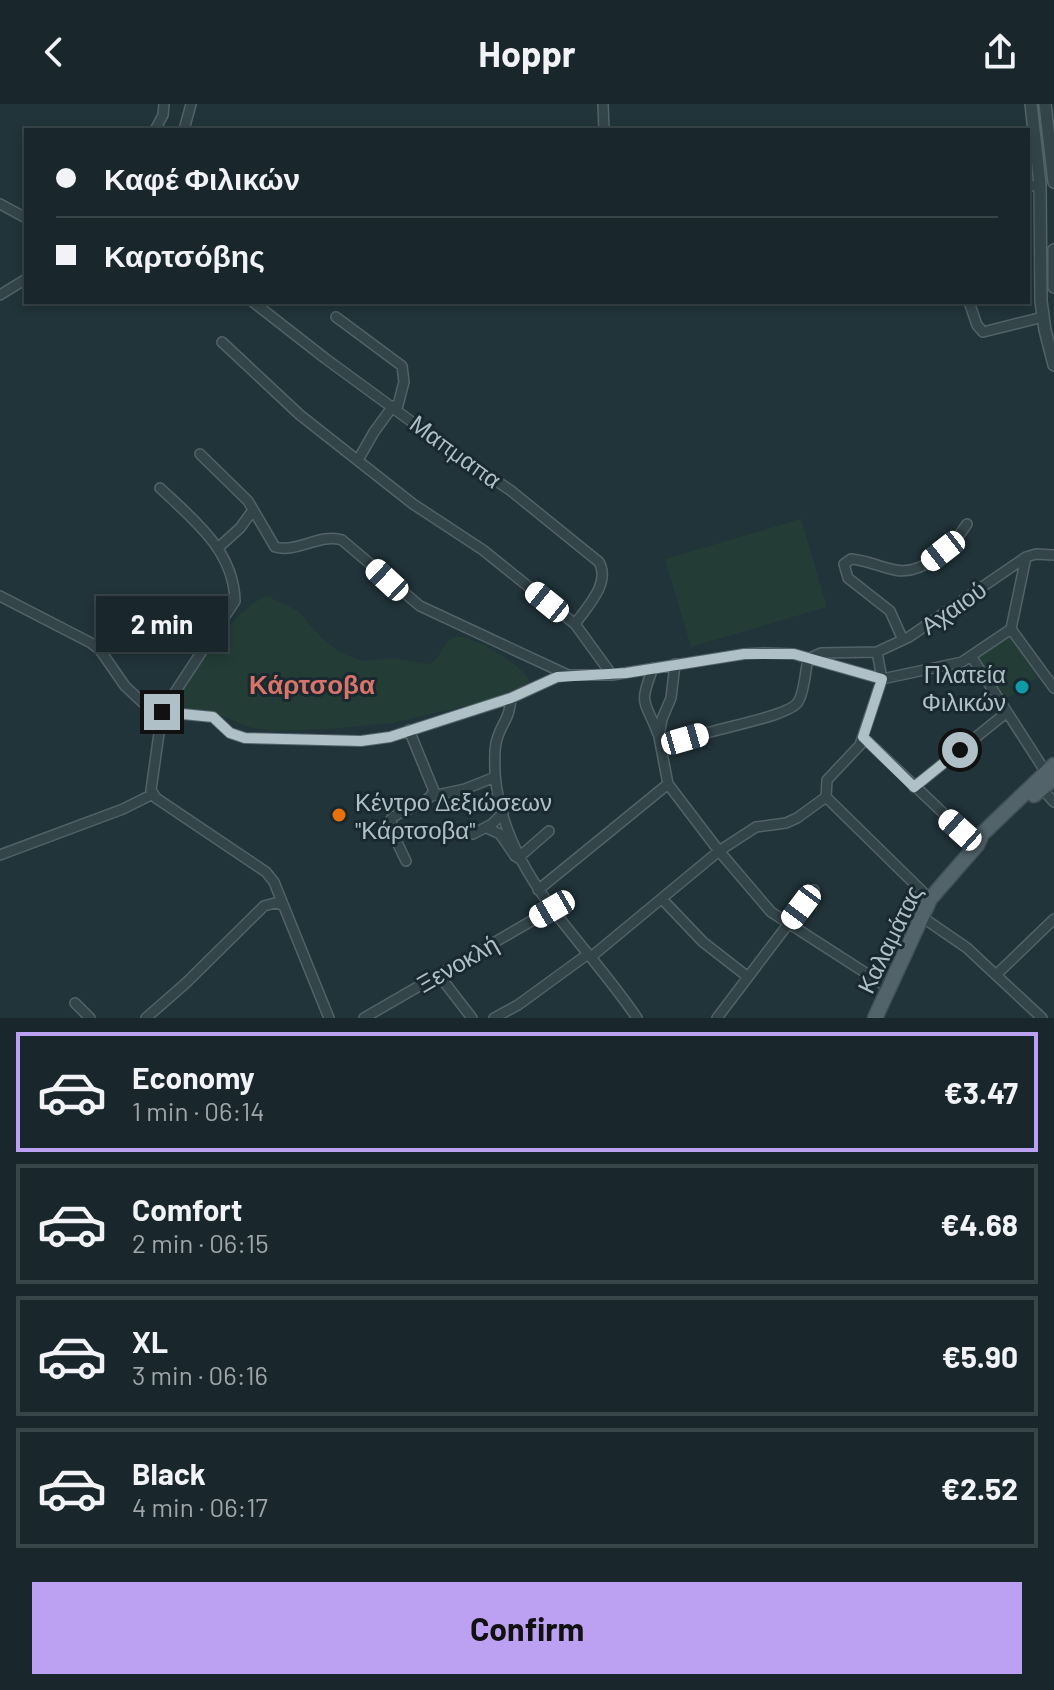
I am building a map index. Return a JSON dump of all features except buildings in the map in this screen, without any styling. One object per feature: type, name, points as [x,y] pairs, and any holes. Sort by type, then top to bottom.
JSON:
[{"type":"main road","name":"Καλαμάτας","points":[[977,845],[988,840],[1041,788],[1051,771]]},
{"type":"main road","name":"Καλαμάτας","points":[[875,1018],[930,899],[977,845],[982,834],[1051,771]]},
{"type":"street","points":[[156,128],[163,115],[164,104]]},
{"type":"street","points":[[185,128],[191,104]]},
{"type":"street","points":[[603,104],[604,128]]},
{"type":"street","points":[[1031,104],[1035,243],[1043,317],[1054,363]]},
{"type":"street","points":[[1045,104],[1054,182]]},
{"type":"street","points":[[0,204],[24,217]]},
{"type":"street","points":[[1054,250],[1054,287]]},
{"type":"street","points":[[0,295],[24,280]]},
{"type":"street","name":"Μαπμαπα","points":[[256,304],[453,452],[510,490],[599,562],[603,569],[601,583],[575,624]]},
{"type":"street","points":[[970,304],[975,321],[983,332],[1043,317]]},
{"type":"street","points":[[336,317],[402,366],[404,382],[395,407],[374,432],[358,460]]},
{"type":"street","points":[[222,342],[300,415],[413,504],[483,550],[575,624],[612,675]]},
{"type":"street","points":[[1054,342],[1054,363]]},
{"type":"street","points":[[200,454],[234,485],[275,547],[287,548],[331,538],[342,540],[420,606],[568,675]]},
{"type":"street","points":[[160,488],[219,547],[231,574],[235,594],[234,607],[173,691],[162,712],[151,785],[153,794],[266,872],[274,882],[327,1017]]},
{"type":"street","points":[[219,547],[240,528],[253,510]]},
{"type":"street","points":[[903,640],[890,611],[848,578],[844,564],[851,559],[859,559],[898,571],[914,569],[958,539],[967,524]]},
{"type":"street","name":"Αχαιού","points":[[877,652],[903,640],[1026,557],[1054,555]]},
{"type":"street","points":[[0,596],[91,643],[100,650],[125,686],[142,702],[162,712],[213,717],[230,733],[245,738],[361,741],[390,737],[511,698],[568,675],[612,675],[744,654],[790,654],[882,679],[962,662],[1011,629],[1026,557]]},
{"type":"street","points":[[1011,629],[1050,674],[1054,688]]},
{"type":"street","points":[[808,659],[821,653],[877,652],[882,679],[863,737],[860,745],[827,780],[826,797],[930,899]]},
{"type":"street","points":[[971,656],[1006,713],[1051,771]]},
{"type":"street","points":[[662,750],[685,739],[795,705],[800,698],[808,659]]},
{"type":"street","points":[[659,737],[662,719],[671,698],[675,664]]},
{"type":"street","points":[[653,668],[643,699],[659,737],[668,784],[771,912],[889,988]]},
{"type":"street","points":[[511,698],[509,717],[496,744],[495,777],[518,858],[552,909],[637,1018]]},
{"type":"street","points":[[914,787],[1006,713]]},
{"type":"street","points":[[409,730],[432,783],[432,796]]},
{"type":"street","points":[[863,737],[977,845]]},
{"type":"street","points":[[406,861],[393,834],[391,819],[432,796],[465,789],[495,777]]},
{"type":"street","points":[[538,890],[668,784]]},
{"type":"street","points":[[1041,788],[1054,802]]},
{"type":"street","points":[[0,855],[37,843],[153,794]]},
{"type":"street","points":[[494,1018],[590,956],[719,851],[756,827],[786,823],[797,818],[826,797]]},
{"type":"street","points":[[473,834],[487,828],[503,813]]},
{"type":"street","points":[[487,828],[500,834],[518,858]]},
{"type":"street","points":[[518,858],[549,831]]},
{"type":"street","points":[[717,1018],[814,890]]},
{"type":"street","points":[[662,899],[703,942],[748,977]]},
{"type":"street","points":[[146,1018],[264,906],[282,905]]},
{"type":"street","name":"Ξενοκλή","points":[[364,1018],[552,909]]},
{"type":"street","points":[[922,917],[967,948],[1042,1018]]},
{"type":"street","points":[[997,974],[1054,919]]},
{"type":"street","points":[[438,974],[472,1018]]},
{"type":"street","points":[[75,1003],[90,1018]]},
{"type":"green space","points":[[801,519],[827,607],[691,647],[665,559]]},
{"type":"green space","points":[[267,596],[298,611],[322,638],[341,653],[363,661],[391,658],[429,664],[451,639],[463,637],[497,652],[519,668],[530,682],[486,701],[414,718],[328,729],[272,731],[171,705],[175,694],[230,625],[255,602]]},
{"type":"green space","points":[[1011,635],[1039,676],[1006,699],[977,658]]},
{"type":"place","name":"Πλατεία Φιλικών","points":[[1022,687]]},
{"type":"place","name":"Κέντρο Δεξιώσεων \"Κάρτσοβα\"","points":[[339,815]]},
{"type":"district","name":"Κάρτσοβα","points":[[312,683]]},
{"type":"route","points":[[162,712],[213,717],[230,733],[245,738],[361,741],[390,737],[511,698],[557,677],[612,675],[744,654],[794,654],[882,679],[863,737],[914,787],[960,750]]}]
